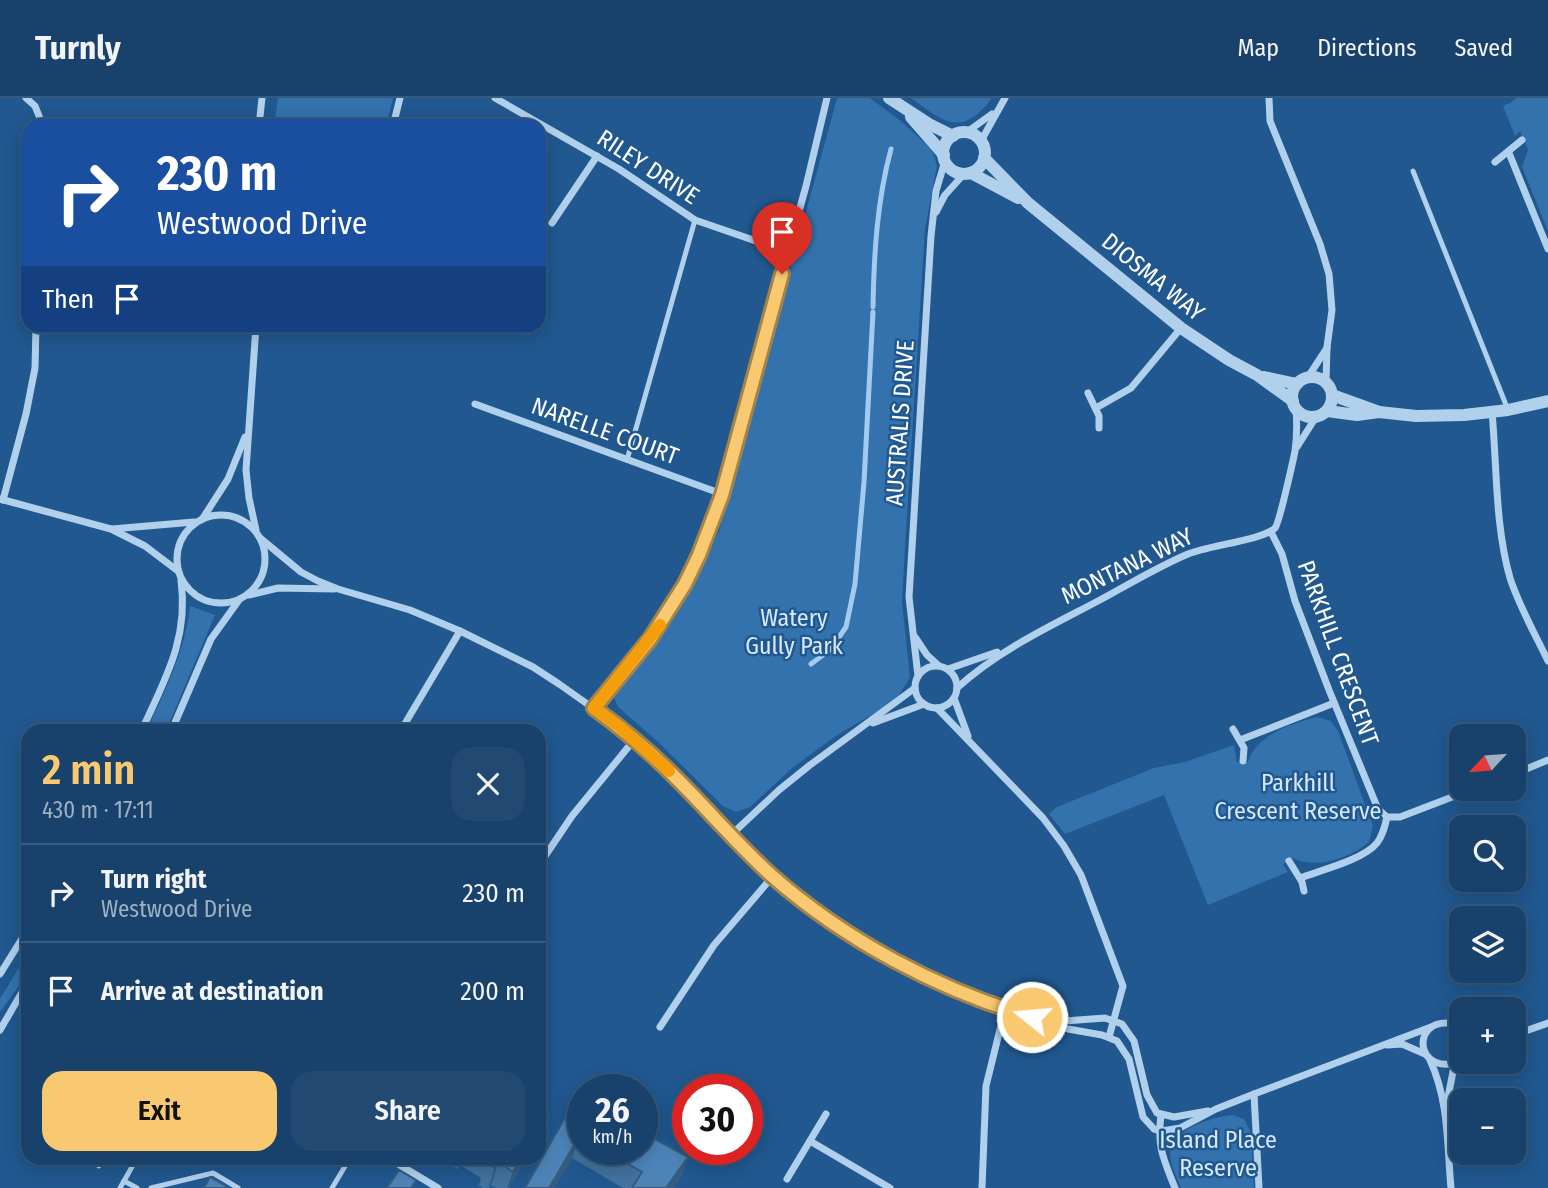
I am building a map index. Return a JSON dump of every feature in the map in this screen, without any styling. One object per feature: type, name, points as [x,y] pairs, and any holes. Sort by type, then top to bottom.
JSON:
[{"type":"street","points":[[26,98],[35,106],[40,119]]},
{"type":"street","points":[[259,119],[262,98]]},
{"type":"street","points":[[395,119],[400,98]]},
{"type":"street","name":"RILEY DRIVE","points":[[495,98],[532,119]]},
{"type":"street","points":[[594,708],[650,639],[679,594],[708,536],[722,495],[788,253],[827,98]]},
{"type":"street","points":[[889,98],[953,136]]},
{"type":"street","points":[[981,141],[1004,98]]},
{"type":"street","points":[[1269,98],[1270,121],[1320,244],[1329,274],[1332,310],[1326,382],[1332,402],[1295,451]]},
{"type":"street","points":[[904,109],[954,171],[968,173],[979,168],[985,158],[981,141],[967,132]]},
{"type":"street","points":[[945,158],[946,144],[953,136],[967,132],[995,111]]},
{"type":"street","name":"RILEY DRIVE","points":[[546,127],[597,156],[695,220],[788,253]]},
{"type":"street","points":[[1496,162],[1522,140]]},
{"type":"street","points":[[1509,153],[1548,249]]},
{"type":"street","points":[[552,223],[597,156]]},
{"type":"street","name":"AUSTRALIS DRIVE","points":[[918,676],[912,633],[910,575],[936,191],[945,158]]},
{"type":"street","name":"DIOSMA WAY","points":[[985,158],[1028,203],[1181,328],[1257,375],[1294,405]]},
{"type":"street","name":"AUSTRALIS DRIVE","points":[[934,215],[945,195],[968,173]]},
{"type":"street","name":"DIOSMA WAY","points":[[968,173],[1028,203]]},
{"type":"street","points":[[1096,408],[1131,388],[1181,328]]},
{"type":"street","points":[[36,333],[30,391],[2,499],[111,529],[145,546],[179,574],[200,598],[219,604],[278,588],[338,589]]},
{"type":"street","points":[[174,724],[211,639],[242,598],[254,589],[264,570],[266,559],[246,482],[247,433],[256,333]]},
{"type":"street","points":[[1271,532],[1280,520],[1295,451],[1293,393],[1327,347]]},
{"type":"street","name":"DIOSMA WAY","points":[[1257,375],[1302,381]]},
{"type":"street","points":[[1302,381],[1318,377],[1326,382]]},
{"type":"street","points":[[1088,393],[1099,416],[1099,428]]},
{"type":"street","points":[[1332,395],[1379,412]]},
{"type":"street","points":[[1294,405],[1305,416],[1379,412],[1439,416],[1508,410],[1548,401]]},
{"type":"street","name":"NARELLE COURT","points":[[475,404],[722,495]]},
{"type":"street","points":[[1492,412],[1502,537],[1507,565],[1516,593],[1548,660]]},
{"type":"street","points":[[144,724],[178,643],[183,618],[178,549],[188,529],[199,520],[228,480],[247,433]]},
{"type":"street","points":[[111,529],[228,515],[245,521],[302,572],[338,589],[410,610],[533,667],[594,708],[634,740],[679,780],[773,876],[833,922],[902,964],[961,992],[1068,1029],[1117,1041],[1127,1053],[1140,1109],[1148,1125],[1159,1131],[1180,1128],[1216,1109],[1442,1023],[1449,1026]]},
{"type":"street","name":"MONTANA WAY","points":[[957,688],[977,669],[1004,650],[1185,555],[1271,532]]},
{"type":"street","name":"PARKHILL CRESCENT","points":[[1271,532],[1282,554],[1295,601],[1373,800],[1387,817]]},
{"type":"street","points":[[405,724],[460,631]]},
{"type":"street","points":[[912,633],[938,666]]},
{"type":"street","name":"MONTANA WAY","points":[[948,669],[1004,650]]},
{"type":"street","points":[[937,708],[947,705],[954,698],[957,688],[955,677],[948,669],[938,666],[926,668],[918,676],[915,688],[918,697],[925,704],[937,708],[1048,824],[1081,875],[1122,979],[1123,993],[1109,1037]]},
{"type":"street","points":[[731,835],[779,790],[915,688]]},
{"type":"street","points":[[954,698],[969,740]]},
{"type":"street","points":[[1240,740],[1335,703]]},
{"type":"street","points":[[866,726],[925,704]]},
{"type":"street","points":[[1233,729],[1244,748],[1243,761]]},
{"type":"street","points":[[546,854],[634,740]]},
{"type":"street","points":[[1526,769],[1548,760]]},
{"type":"street","points":[[1300,878],[1354,858],[1372,848],[1382,834],[1387,817],[1409,814],[1449,798]]},
{"type":"street","points":[[1289,861],[1300,878],[1304,891]]},
{"type":"street","points":[[660,1027],[714,945],[773,876]]},
{"type":"street","points":[[0,974],[21,947]]},
{"type":"street","points":[[0,1030],[21,994]]},
{"type":"street","points":[[982,1188],[986,1086],[1005,1009]]},
{"type":"street","points":[[1050,1022],[1070,1019],[1115,1020],[1132,1034],[1147,1095],[1153,1108],[1161,1115],[1182,1116],[1216,1109]]},
{"type":"street","points":[[1526,1031],[1548,1023]]},
{"type":"street","points":[[1431,1027],[1423,1043],[1446,1109],[1451,1188]]},
{"type":"street","points":[[1379,1046],[1402,1044],[1421,1050],[1442,1065],[1449,1062]]},
{"type":"street","points":[[1446,1109],[1455,1074]]},
{"type":"street","points":[[1254,1094],[1259,1188]]},
{"type":"street","points":[[787,1179],[826,1114]]},
{"type":"street","points":[[1161,1115],[1158,1138],[1175,1188]]},
{"type":"street","points":[[810,1141],[890,1188]]},
{"type":"street","points":[[400,1165],[438,1188]]},
{"type":"lane","points":[[1413,171],[1508,410]]},
{"type":"lane","points":[[627,460],[695,220]]},
{"type":"lane","points":[[120,1188],[133,1165]]},
{"type":"lane","points":[[332,1188],[345,1165]]},
{"type":"lane","points":[[151,1188],[213,1173],[239,1188]]},
{"type":"lane","points":[[124,1181],[138,1188]]},
{"type":"green space","points":[[278,98],[393,98],[388,119],[275,119]]},
{"type":"green space","name":"Watery Gully Park","points":[[837,98],[870,98],[927,145],[937,166],[925,229],[902,602],[910,677],[899,695],[887,706],[837,735],[791,769],[750,807],[736,812],[723,806],[618,707],[614,698],[672,621],[695,582],[719,531]]},
{"type":"green space","points":[[911,98],[992,98],[971,118],[953,122],[944,120]]},
{"type":"green space","points":[[1516,98],[1548,98],[1548,231],[1522,167],[1528,150],[1520,131],[1515,136],[1503,106]]},
{"type":"green space","points":[[190,606],[215,615],[169,724],[149,724],[179,655]]},
{"type":"green space","name":"Parkhill Crescent Reserve","points":[[1317,717],[1331,721],[1338,731],[1373,826],[1369,842],[1343,857],[1312,863],[1293,858],[1283,864],[1288,872],[1208,905],[1164,795],[1065,834],[1049,814],[1057,807],[1154,768],[1185,762],[1234,745],[1237,762],[1248,762],[1252,752],[1267,737],[1286,727]]},
{"type":"green space","points":[[20,966],[21,983],[0,1012],[0,999]]},
{"type":"green space","name":"Island Place Reserve","points":[[1232,1115],[1244,1119],[1251,1133],[1254,1188],[1181,1188],[1170,1155],[1176,1138],[1193,1126]]},
{"type":"building","points":[[567,1114],[567,1157],[549,1188],[525,1188],[538,1165],[546,1165],[546,1151]]},
{"type":"building","points":[[658,1141],[672,1148],[672,1165],[682,1165],[666,1188],[632,1188],[642,1172],[630,1165],[658,1165]]},
{"type":"building","points":[[503,1165],[517,1165],[513,1172]]},
{"type":"building","points":[[399,1170],[416,1180],[411,1188],[387,1188]]},
{"type":"building","points":[[210,1177],[226,1186],[204,1188]]},
{"type":"waterway","points":[[873,307],[877,227],[891,149]]},
{"type":"waterway","points":[[811,664],[831,649],[846,627],[855,584],[864,482],[873,312]]},
{"type":"slow traffic","points":[[660,625],[594,708],[620,727],[669,771]]},
{"type":"route","points":[[782,274],[712,526],[685,584],[667,614],[594,708],[659,761],[773,876],[833,922],[902,964],[931,978],[1005,1009],[1032,1017]]}]
